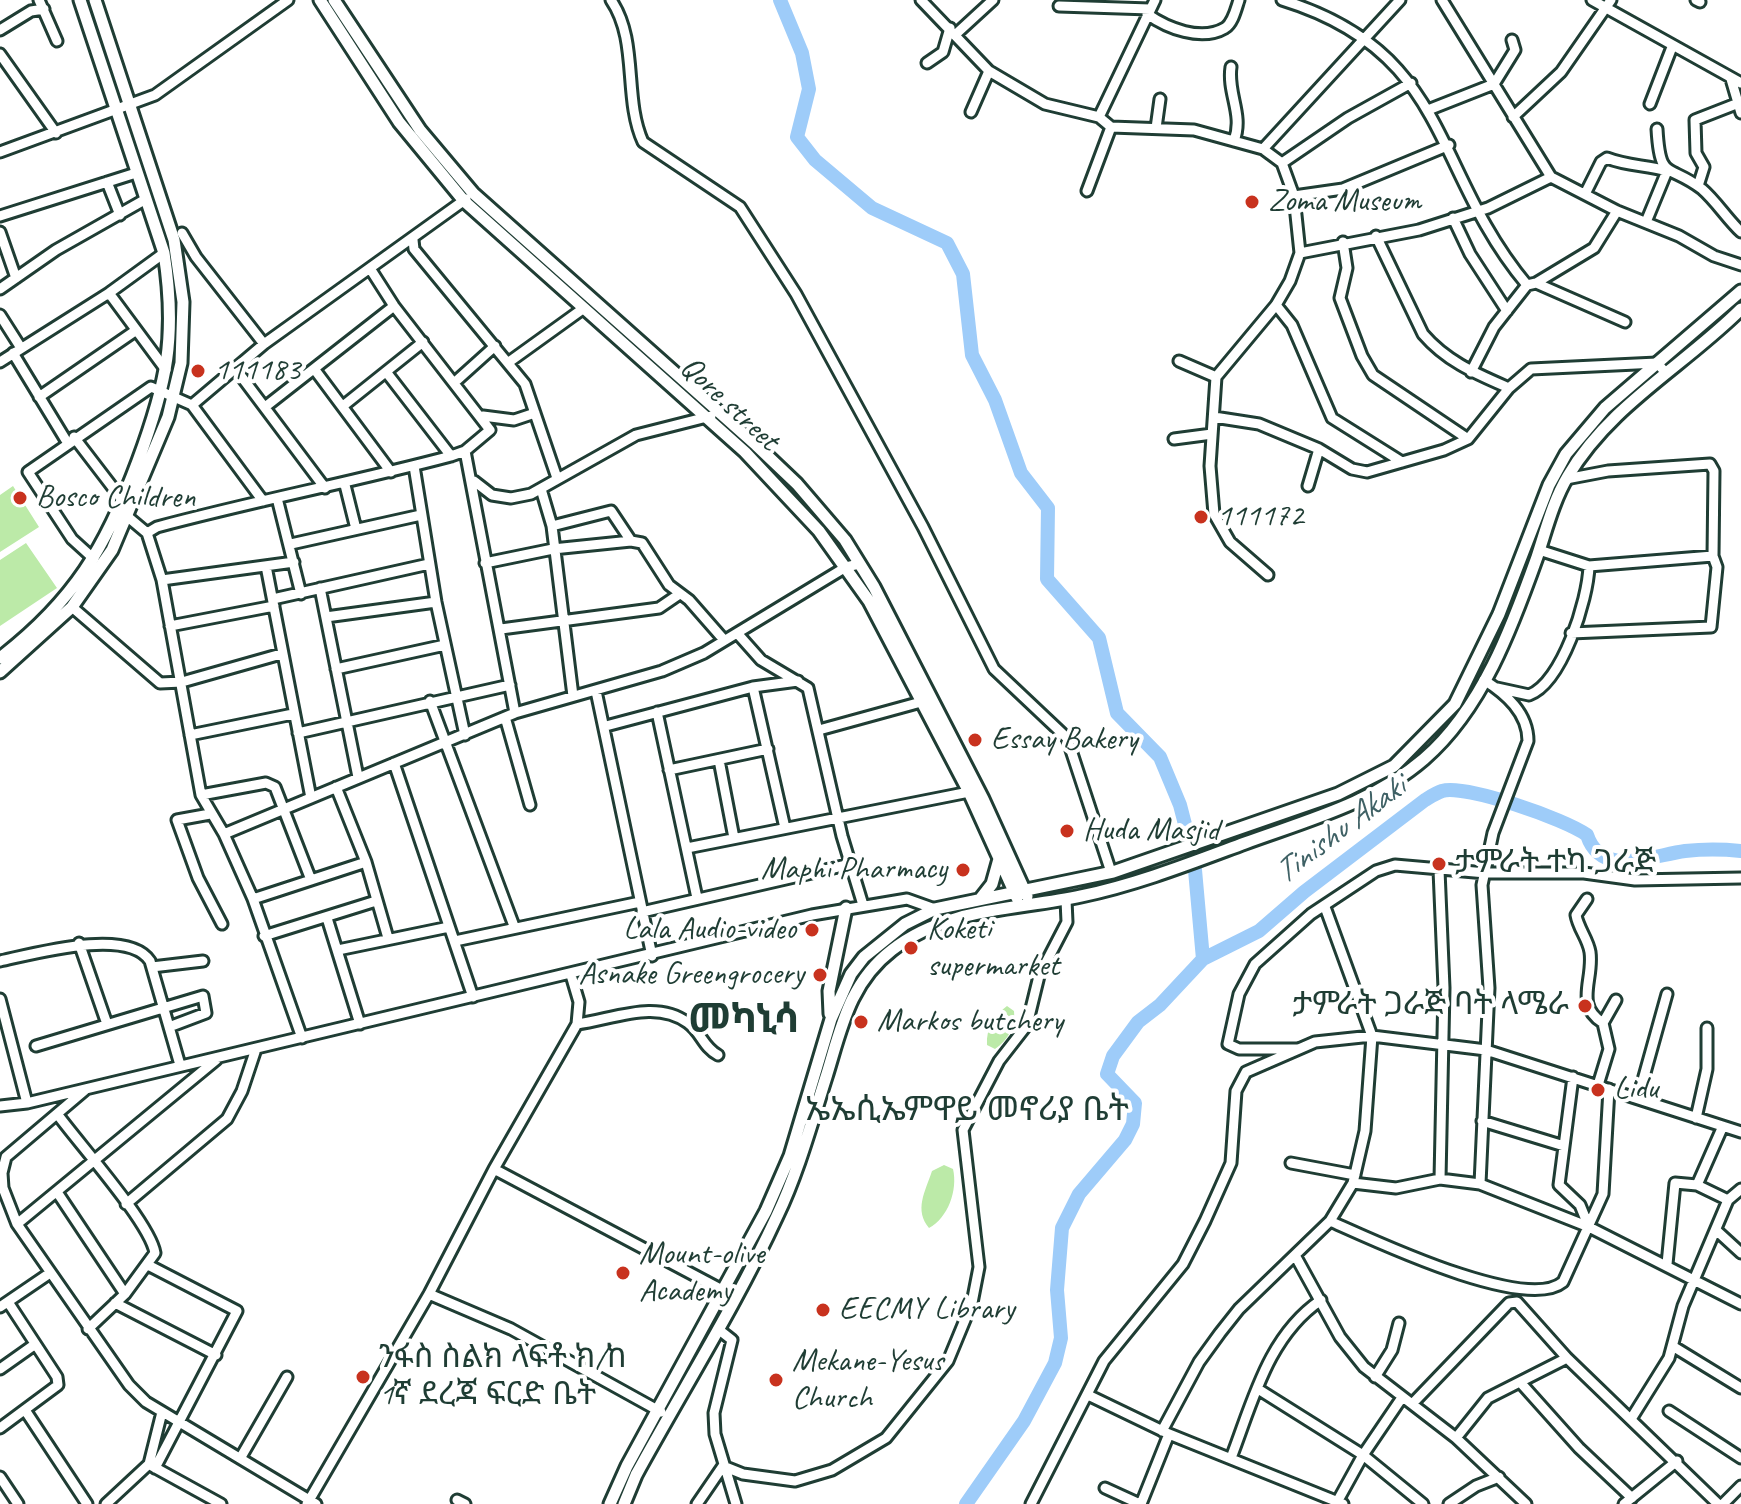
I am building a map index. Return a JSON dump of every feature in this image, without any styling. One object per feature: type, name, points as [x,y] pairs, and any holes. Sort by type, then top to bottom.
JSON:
[{"type":"main road","points":[[0,658],[48,615],[94,559],[123,501],[163,391],[166,370],[171,327],[164,253],[80,0]]},
{"type":"main road","points":[[0,672],[72,607],[112,550],[175,397],[184,335],[183,302],[174,240],[95,0]]},
{"type":"main road","name":"Qore street","points":[[320,0],[399,122],[468,197],[783,490],[846,567],[869,601],[969,792],[998,855],[1020,892]]},
{"type":"main road","name":"Qore street","points":[[334,0],[468,197],[718,410],[797,484],[845,540],[976,784],[1012,865],[1026,906]]},
{"type":"main road","points":[[624,1504],[663,1413],[766,1211],[790,1156],[831,1019],[851,974],[864,957],[905,924],[935,909],[1111,872],[1364,784],[1394,766],[1441,723],[1455,704],[1483,650],[1523,559],[1549,485],[1566,454],[1605,408],[1741,291]]},
{"type":"main road","points":[[610,1504],[663,1413],[718,1329],[790,1184],[854,991],[890,951],[915,935],[967,915],[1066,900],[1166,873],[1352,804],[1408,772],[1456,725],[1484,680],[1521,601],[1566,479],[1610,420],[1741,309]]},
{"type":"main road","points":[[981,898],[992,884],[1000,865],[998,855]]},
{"type":"main road","points":[[1012,865],[1028,883],[1045,888]]},
{"type":"main road","points":[[831,1019],[829,991],[846,908]]},
{"type":"street","points":[[1,149],[56,133],[155,95],[288,0]]},
{"type":"street","points":[[611,0],[623,18],[635,125],[643,142],[740,207],[796,294],[923,527],[994,669],[1067,738],[1111,872]]},
{"type":"street","points":[[921,0],[989,71],[1045,104],[1099,117],[1111,127],[1194,130],[1263,149],[1282,163],[1294,196],[1300,253],[1290,281],[1276,305],[1216,377],[1210,466],[1214,514],[1230,542],[1268,575]]},
{"type":"street","points":[[927,63],[943,52],[953,31],[993,0]]},
{"type":"street","points":[[1059,6],[1151,8],[1168,29],[1183,33],[1224,29],[1231,22],[1239,0]]},
{"type":"street","points":[[1282,0],[1365,37],[1411,83],[1449,145],[1475,210],[1507,262],[1531,284],[1625,322]]},
{"type":"street","points":[[1263,149],[1400,0]]},
{"type":"street","points":[[1442,0],[1551,177],[1714,256],[1741,265]]},
{"type":"street","points":[[1592,0],[1608,4],[1672,47],[1736,81],[1738,109],[1695,120],[1696,153],[1704,167],[1698,186]]},
{"type":"street","points":[[1513,117],[1561,72],[1608,4]]},
{"type":"street","points":[[0,30],[41,5],[57,41]]},
{"type":"street","points":[[1099,117],[1151,8]]},
{"type":"street","points":[[1428,110],[1494,84],[1515,50],[1512,40]]},
{"type":"street","points":[[1650,104],[1672,47]]},
{"type":"street","points":[[0,54],[56,133]]},
{"type":"street","points":[[1231,67],[1230,87],[1239,125],[1234,141]]},
{"type":"street","points":[[971,112],[989,71]]},
{"type":"street","points":[[1282,163],[1348,118],[1411,83]]},
{"type":"street","points":[[1156,128],[1160,99]]},
{"type":"street","points":[[1087,191],[1111,127]]},
{"type":"street","points":[[1646,222],[1667,171],[1658,153],[1657,129]]},
{"type":"street","points":[[1294,196],[1343,189],[1449,145]]},
{"type":"street","points":[[1586,192],[1601,162],[1607,158],[1627,166],[1642,164],[1667,171],[1698,186],[1741,232]]},
{"type":"street","points":[[0,216],[136,173]]},
{"type":"street","points":[[1300,253],[1343,242],[1419,230],[1488,208],[1551,177]]},
{"type":"street","points":[[107,182],[120,215]]},
{"type":"street","points":[[192,405],[264,344],[413,240],[468,197]]},
{"type":"street","points":[[0,289],[56,250],[146,199]]},
{"type":"street","points":[[1471,372],[1494,327],[1531,284],[1594,248],[1617,211]]},
{"type":"street","points":[[1453,218],[1470,254],[1507,311]]},
{"type":"street","points":[[0,232],[16,278]]},
{"type":"street","points":[[182,233],[196,257],[264,344]]},
{"type":"street","points":[[1376,236],[1423,334],[1447,358],[1509,388]]},
{"type":"street","points":[[413,240],[414,249],[525,384],[557,478]]},
{"type":"street","points":[[1343,242],[1347,268],[1340,298],[1362,356],[1373,375],[1468,439]]},
{"type":"street","points":[[0,362],[109,293],[164,253]]},
{"type":"street","points":[[147,533],[157,527],[345,485],[451,456],[465,451],[490,430],[483,416],[394,306],[371,270]]},
{"type":"street","points":[[109,293],[166,370]]},
{"type":"street","points":[[1276,305],[1292,325],[1332,418],[1402,462]]},
{"type":"street","points":[[265,407],[394,306]]},
{"type":"street","points":[[509,362],[584,308]]},
{"type":"street","points":[[0,315],[39,397],[70,440],[123,501]]},
{"type":"street","points":[[39,397],[135,331]]},
{"type":"street","points":[[343,406],[423,342]]},
{"type":"street","points":[[455,382],[495,346]]},
{"type":"street","points":[[1179,361],[1216,377]]},
{"type":"street","points":[[1214,417],[1259,424],[1319,449],[1359,472],[1402,462],[1468,439],[1509,388],[1531,369],[1657,363],[1666,373]]},
{"type":"street","points":[[235,368],[325,488]]},
{"type":"street","points":[[315,370],[391,472]]},
{"type":"street","points":[[387,373],[451,456]]},
{"type":"street","points":[[94,559],[72,539],[29,479],[28,472],[70,440],[151,387],[192,405],[263,501]]},
{"type":"street","points":[[474,481],[492,495],[511,498],[541,489],[636,435],[708,418],[718,410]]},
{"type":"street","points":[[483,416],[514,420],[535,413]]},
{"type":"street","points":[[1174,439],[1212,434]]},
{"type":"street","points":[[1308,486],[1319,449]]},
{"type":"street","points":[[465,451],[474,481],[485,563],[501,629],[510,685],[510,715],[530,805]]},
{"type":"street","points":[[1566,479],[1608,471],[1710,464],[1714,471],[1713,556],[1717,567],[1711,627],[1571,633]]},
{"type":"street","points":[[414,466],[436,602],[465,735]]},
{"type":"street","points":[[345,485],[356,529]]},
{"type":"street","points":[[541,489],[552,526],[573,696]]},
{"type":"street","points":[[277,498],[291,544],[301,594]]},
{"type":"street","points":[[552,526],[611,511],[631,541]]},
{"type":"street","points":[[291,544],[421,515]]},
{"type":"street","points":[[128,517],[147,533],[162,580],[201,795],[224,834],[253,899],[302,1038]]},
{"type":"street","points":[[485,563],[553,549],[631,541],[642,543],[678,595],[689,600],[724,640]]},
{"type":"street","points":[[1539,550],[1589,566],[1713,556]]},
{"type":"street","points":[[162,580],[294,562]]},
{"type":"street","points":[[170,626],[429,564]]},
{"type":"street","points":[[224,834],[510,715],[662,671],[737,633],[846,567],[859,564]]},
{"type":"street","points":[[266,566],[311,798]]},
{"type":"street","points":[[1484,680],[1497,688],[1529,695],[1547,683],[1581,618],[1589,566]]},
{"type":"street","points":[[320,588],[358,777]]},
{"type":"street","points":[[501,629],[659,608],[678,595]]},
{"type":"street","points":[[326,617],[436,602]]},
{"type":"street","points":[[72,607],[153,681],[182,682],[281,654]]},
{"type":"street","points":[[737,633],[761,660],[808,688],[838,818],[863,905]]},
{"type":"street","points":[[336,669],[445,645]]},
{"type":"street","points":[[606,726],[753,687],[798,681]]},
{"type":"street","points":[[298,733],[510,685]]},
{"type":"street","points":[[753,687],[785,828]]},
{"type":"street","points":[[1480,1184],[1489,988],[1482,885],[1499,814],[1528,741],[1528,726],[1521,711],[1504,699],[1497,688]]},
{"type":"street","points":[[596,691],[606,726],[652,956]]},
{"type":"street","points":[[430,701],[514,926]]},
{"type":"street","points":[[819,730],[921,702]]},
{"type":"street","points":[[657,712],[697,898]]},
{"type":"street","points":[[190,735],[293,714]]},
{"type":"street","points":[[669,770],[768,749]]},
{"type":"street","points":[[719,760],[734,838]]},
{"type":"street","points":[[394,763],[473,997]]},
{"type":"street","points":[[201,795],[266,783],[275,787],[311,880]]},
{"type":"street","points":[[336,787],[366,862],[388,938]]},
{"type":"street","points":[[687,848],[838,818],[848,819],[969,792]]},
{"type":"street","points":[[210,814],[177,820],[198,878],[222,924]]},
{"type":"street","points":[[253,899],[366,862]]},
{"type":"street","points":[[455,941],[514,926],[697,898],[851,864]]},
{"type":"street","points":[[1300,1049],[1239,1049],[1228,1044],[1230,1026],[1243,986],[1255,964],[1294,927],[1376,871],[1395,865],[1486,873],[1584,873],[1635,880],[1741,878]]},
{"type":"street","points":[[1439,870],[1443,1046],[1440,1179]]},
{"type":"street","points":[[0,1106],[87,1089],[846,908],[907,899],[935,909]]},
{"type":"street","points":[[1587,899],[1576,915],[1590,953],[1586,1005],[1591,1015],[1603,1023]]},
{"type":"street","points":[[723,1466],[743,1474],[783,1481],[813,1478],[832,1470],[886,1438],[948,1361],[972,1303],[979,1267],[963,1130],[992,1072],[1027,1025],[1039,976],[1067,922],[1066,900]]},
{"type":"street","points":[[264,936],[376,901]]},
{"type":"street","points":[[1105,1488],[1141,1504],[1166,1432],[1199,1362],[1246,1302],[1330,1221],[1354,1179],[1365,1131],[1372,1036],[1325,907]]},
{"type":"street","points":[[327,918],[360,1024]]},
{"type":"street","points":[[338,950],[449,927]]},
{"type":"street","points":[[79,943],[107,1024]]},
{"type":"street","points":[[0,961],[79,943],[139,951],[146,955],[180,1065]]},
{"type":"street","points":[[152,967],[203,961]]},
{"type":"street","points":[[87,1089],[6,1157],[2,1189],[17,1224],[129,1385],[162,1412],[182,1421],[311,1502],[577,1024],[579,1002],[571,975]]},
{"type":"street","points":[[1638,1098],[1667,994]]},
{"type":"street","points":[[36,1046],[200,995],[207,1010],[169,1027]]},
{"type":"street","points":[[0,999],[27,1103]]},
{"type":"street","points":[[1598,1085],[1609,1049],[1603,1023],[1616,1000]]},
{"type":"street","points":[[577,1024],[641,1012],[666,1012],[693,1026],[702,1043],[718,1055]]},
{"type":"street","points":[[1696,1118],[1707,1069],[1707,1028]]},
{"type":"street","points":[[1031,1504],[1104,1361],[1183,1264],[1205,1221],[1231,1163],[1236,1091],[1246,1072],[1315,1042],[1372,1036],[1486,1050],[1741,1132]]},
{"type":"street","points":[[126,1204],[227,1119],[242,1091],[256,1049]]},
{"type":"street","points":[[17,1224],[218,1058]]},
{"type":"street","points":[[1573,1077],[1559,1185],[1580,1205],[1589,1227]]},
{"type":"street","points":[[1330,1221],[1444,1268],[1523,1290],[1546,1291],[1563,1282],[1603,1194],[1609,1089]]},
{"type":"street","points":[[58,1115],[154,1245],[155,1253],[148,1265],[125,1294],[88,1329]]},
{"type":"street","points":[[1482,1121],[1564,1146]]},
{"type":"street","points":[[1697,1185],[1723,1126]]},
{"type":"street","points":[[1291,1163],[1396,1188],[1440,1179],[1480,1184],[1589,1227],[1741,1304]]},
{"type":"street","points":[[494,1169],[724,1291]]},
{"type":"street","points":[[1667,1264],[1675,1183],[1697,1185],[1728,1200]]},
{"type":"street","points":[[1631,1419],[1674,1347],[1683,1306],[1728,1200],[1741,1189]]},
{"type":"street","points":[[57,1192],[125,1294]]},
{"type":"street","points":[[1717,1231],[1741,1253]]},
{"type":"street","points":[[1296,1257],[1340,1337],[1375,1377],[1456,1438],[1526,1504]]},
{"type":"street","points":[[106,1504],[152,1466],[182,1421],[237,1311],[148,1265]]},
{"type":"street","points":[[0,1428],[58,1385],[57,1377],[4,1304],[50,1273]]},
{"type":"street","points":[[429,1294],[511,1329],[663,1413]]},
{"type":"street","points":[[1231,1458],[1286,1328],[1321,1300]]},
{"type":"street","points":[[1412,1404],[1509,1303],[1517,1302],[1567,1358],[1720,1504],[1741,1486]]},
{"type":"street","points":[[115,1303],[216,1355]]},
{"type":"street","points":[[1375,1377],[1392,1350],[1399,1323]]},
{"type":"street","points":[[718,1329],[732,1340],[714,1413],[723,1466],[736,1504]]},
{"type":"street","points":[[0,1369],[34,1345]]},
{"type":"street","points":[[1674,1347],[1741,1388]]},
{"type":"street","points":[[1456,1438],[1488,1398],[1567,1358]]},
{"type":"street","points":[[241,1457],[287,1377]]},
{"type":"street","points":[[1520,1382],[1628,1501],[1677,1461]]},
{"type":"street","points":[[1258,1389],[1363,1455],[1423,1504]]},
{"type":"street","points":[[1088,1395],[1166,1432],[1339,1503],[1363,1455],[1401,1399]]},
{"type":"street","points":[[25,1410],[87,1504]]},
{"type":"street","points":[[1669,1411],[1741,1458]]},
{"type":"street","points":[[152,1466],[162,1412]]},
{"type":"street","points":[[152,1466],[221,1504]]},
{"type":"street","points":[[697,1504],[723,1466]]},
{"type":"street","points":[[0,1477],[18,1504]]},
{"type":"street","points":[[1449,1504],[1476,1486],[1499,1477]]},
{"type":"green space","points":[[13,486],[39,527],[0,552],[0,495]]},
{"type":"green space","points":[[26,543],[57,588],[0,626],[0,560]]},
{"type":"green space","points":[[1007,1006],[1014,1011],[1012,1027],[995,1049],[987,1045],[989,1028]]},
{"type":"green space","points":[[944,1165],[953,1169],[953,1194],[941,1218],[929,1228],[922,1214],[922,1201],[932,1171]]},
{"type":"waterway","points":[[780,0],[802,53],[809,89],[797,137],[815,160],[872,208],[947,243],[963,274],[972,355],[995,400],[1021,473],[1048,508],[1047,579],[1099,638],[1117,713],[1160,757],[1180,805],[1194,859],[1203,959]]},
{"type":"waterway","name":"Tinishu Akaki","points":[[966,1504],[1024,1421],[1055,1363],[1061,1338],[1057,1290],[1062,1228],[1079,1194],[1125,1140],[1133,1124],[1135,1103],[1107,1074],[1113,1056],[1138,1022],[1160,1005],[1203,959],[1259,931],[1304,892],[1425,800],[1442,791],[1454,790],[1492,798],[1558,820],[1587,835],[1594,848],[1603,856],[1615,860],[1628,861],[1692,850],[1741,851]]},
{"type":"place","name":"Zoma Museum","points":[[1252,202]]},
{"type":"place","name":"111183","points":[[198,371]]},
{"type":"place","name":"Bosco Children","points":[[20,498]]},
{"type":"place","name":"111172","points":[[1201,517]]},
{"type":"place","name":"Essay Bakery","points":[[975,740]]},
{"type":"place","name":"Huda Masjid","points":[[1067,831]]},
{"type":"place","name":"ታምራት ተካ ጋራጅ","points":[[1439,864]]},
{"type":"place","name":"Maphi Pharmacy","points":[[963,870]]},
{"type":"place","name":"Lala Audio-video","points":[[812,930]]},
{"type":"place","name":"Koketi supermarket","points":[[911,948]]},
{"type":"place","name":"Asnake Greengrocery","points":[[820,975]]},
{"type":"place","name":"ታምራት ጋራጅ ባት ላሜራ","points":[[1585,1006]]},
{"type":"place","name":"Markos butchery","points":[[861,1022]]},
{"type":"place","name":"Lidu","points":[[1598,1090]]},
{"type":"place","name":"Mount-olive Academy","points":[[623,1273]]},
{"type":"place","name":"EECMY Library","points":[[823,1310]]},
{"type":"place","name":"ንፋስ ስልክ ላፍቶ ክ/ከ 1ኛ ደረጃ ፍርድ ቤት","points":[[363,1377]]},
{"type":"place","name":"Mekane-Yesus Church","points":[[776,1380]]},
{"type":"district","name":"መካኒሳ","points":[[744,1022]]},
{"type":"district","name":"ኤኤሲኤምዋይ መኖሪያ ቤት","points":[[967,1111]]}]
